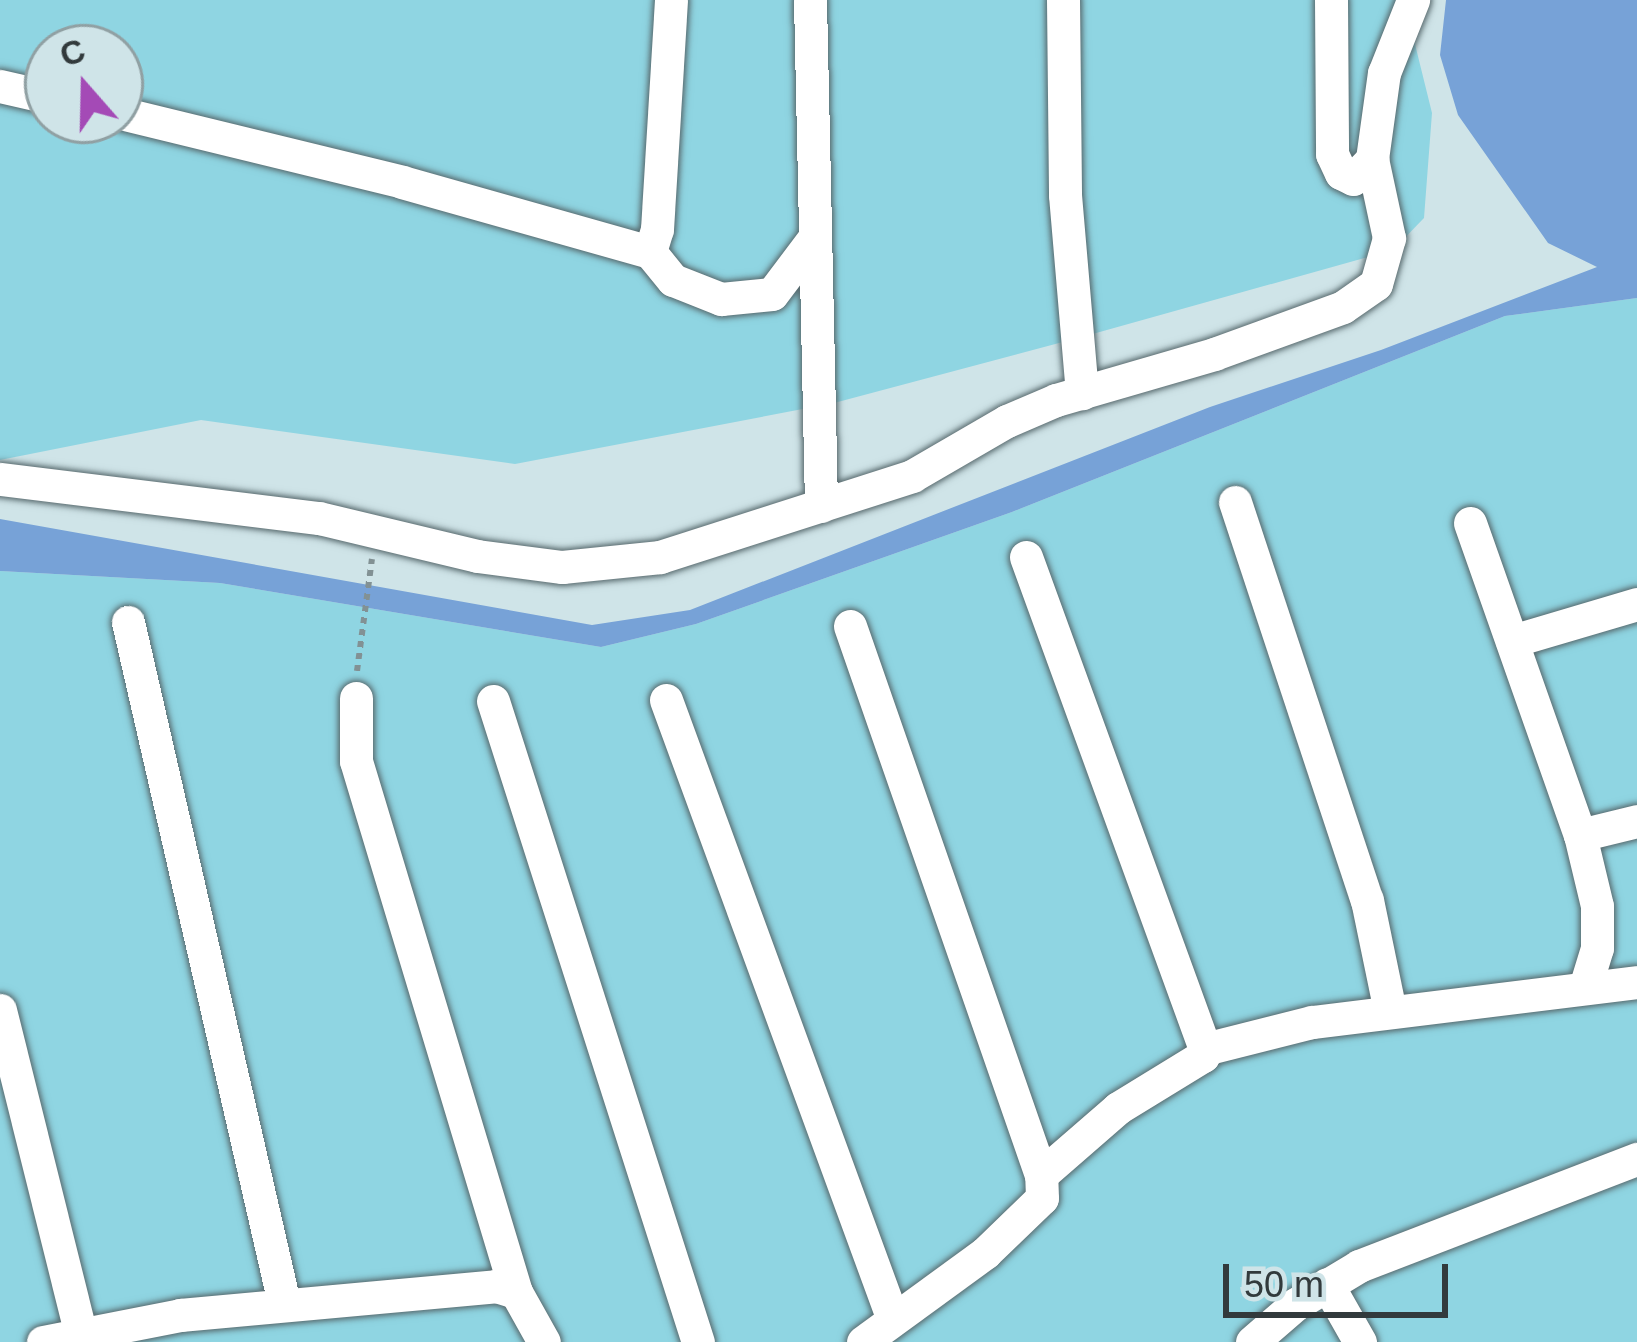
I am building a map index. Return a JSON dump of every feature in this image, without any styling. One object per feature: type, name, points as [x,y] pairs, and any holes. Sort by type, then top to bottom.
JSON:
[{"type":"street","points":[[650,252],[658,230],[671,0]]},
{"type":"street","points":[[810,0],[821,506]]},
{"type":"street","points":[[1063,0],[1064,195],[1082,393]]},
{"type":"street","points":[[1331,0],[1332,154],[1341,173],[1353,179],[1372,159]]},
{"type":"street","points":[[0,479],[319,518],[477,556],[562,567],[660,557],[912,476],[1007,421],[1343,307],[1376,284],[1389,238],[1372,159],[1384,73],[1413,0]]},
{"type":"street","points":[[144,119],[402,182],[650,252],[659,268],[686,286],[721,299],[772,294],[815,237]]},
{"type":"street","points":[[1235,502],[1367,900],[1390,1012]]},
{"type":"street","points":[[1470,523],[1580,835],[1598,906],[1597,948],[1586,985]]},
{"type":"street","points":[[1026,557],[1205,1049],[1203,1056],[1118,1108],[1041,1175]]},
{"type":"street","points":[[1512,640],[1637,604]]},
{"type":"street","points":[[128,622],[284,1303]]},
{"type":"street","points":[[850,626],[1041,1175],[1042,1198],[1000,1239],[863,1342]]},
{"type":"street","points":[[356,698],[356,760],[516,1292],[544,1342]]},
{"type":"street","points":[[666,700],[892,1317]]},
{"type":"street","points":[[493,701],[698,1342]]},
{"type":"street","points":[[1580,835],[1637,821]]},
{"type":"street","points":[[1205,1049],[1312,1022],[1637,982]]},
{"type":"street","points":[[0,1010],[80,1331]]},
{"type":"street","points":[[1252,1342],[1359,1265],[1637,1160]]},
{"type":"street","points":[[1327,1284],[1360,1342]]},
{"type":"street","points":[[43,1342],[80,1331],[284,1303],[472,1286],[516,1292]]},
{"type":"path","points":[[359,644],[372,558]]},
{"type":"shaded area","points":[[0,0],[1419,0],[1412,32],[1432,113],[1424,218],[1393,250],[834,403],[515,464],[201,420],[0,460]]},
{"type":"shaded area","points":[[1446,0],[1637,0],[1637,298],[1505,316],[1012,512],[696,624],[601,647],[220,583],[0,571],[0,519],[592,625],[690,610],[1210,407],[1381,350],[1597,267],[1548,243],[1458,115],[1440,55]]},
{"type":"shaded area","points":[[1637,298],[1637,1342],[0,1342],[0,571],[220,583],[601,647],[696,624],[1012,512],[1505,316]]}]
